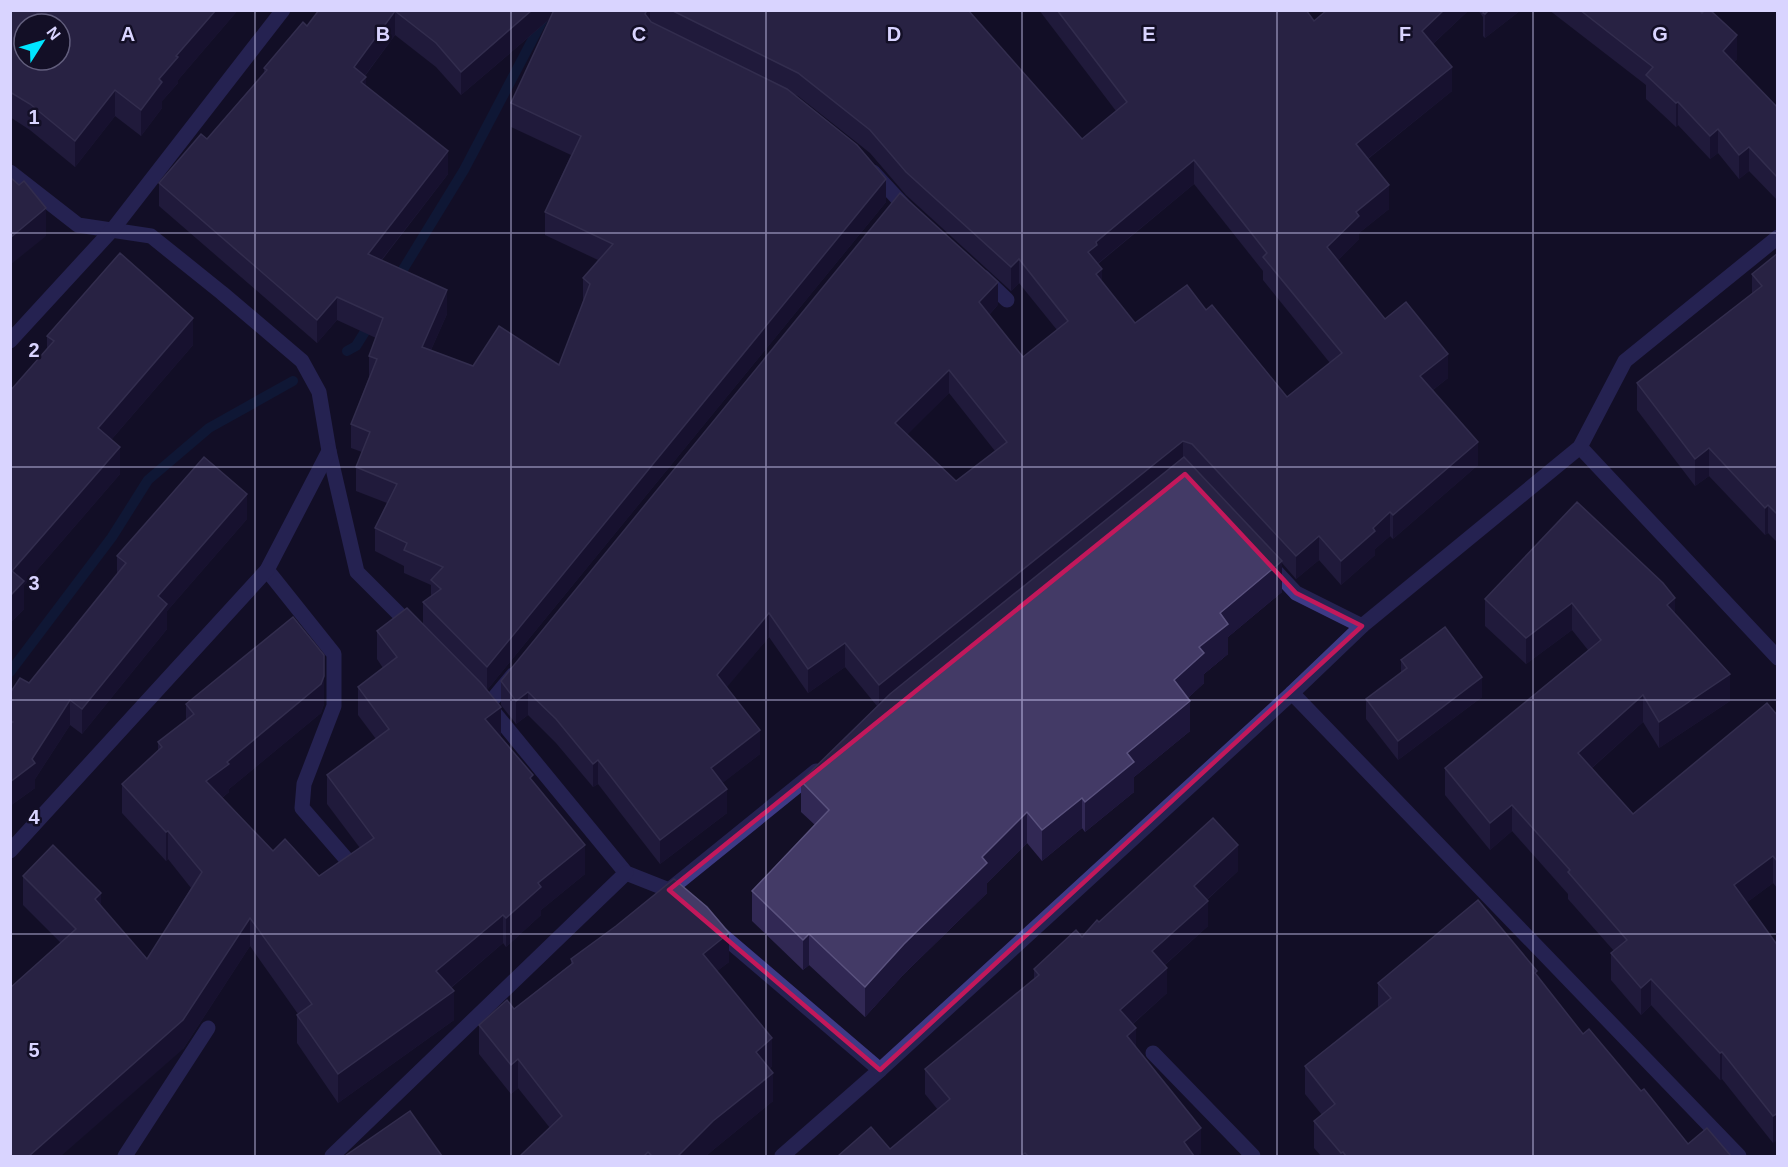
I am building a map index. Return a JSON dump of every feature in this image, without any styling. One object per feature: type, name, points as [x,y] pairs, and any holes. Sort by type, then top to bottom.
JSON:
[{"type":"street","points":[[10,341],[113,229],[283,10]]},
{"type":"street","points":[[864,161],[895,206],[924,224]]},
{"type":"street","points":[[10,172],[78,225],[151,237],[222,292],[302,361],[319,392],[357,572],[423,638]]},
{"type":"street","points":[[782,1156],[880,1070],[1292,693],[1362,626],[1580,447],[1624,362],[1778,237]]},
{"type":"street","points":[[974,269],[1007,300]]},
{"type":"street","points":[[1580,447],[1778,658]]},
{"type":"street","points":[[10,851],[267,570],[330,451]]},
{"type":"street","points":[[1256,550],[1296,593],[1362,626]]},
{"type":"street","points":[[267,570],[334,654],[334,706],[304,784],[302,808],[354,868]]},
{"type":"street","points":[[526,659],[484,701],[626,873],[669,890],[687,905]]},
{"type":"street","points":[[1292,693],[1739,1156]]},
{"type":"street","points":[[669,890],[826,763]]},
{"type":"street","points":[[332,1156],[626,873]]},
{"type":"street","points":[[704,920],[880,1070]]},
{"type":"street","points":[[125,1156],[208,1028]]},
{"type":"street","points":[[1153,1053],[1253,1156]]},
{"type":"highlighted area","points":[[1185,474],[1296,593],[1362,626],[880,1070],[669,890]]},
{"type":"building","points":[[10,10],[216,10],[176,56],[178,57],[159,79],[162,82],[141,110],[115,90],[75,141],[30,104],[10,92]]},
{"type":"building","points":[[319,10],[532,10],[461,72],[436,43],[395,11],[354,67],[366,77],[361,82],[448,151],[368,254],[447,290],[422,347],[473,366],[499,326],[559,365],[590,284],[583,278],[613,244],[545,212],[581,136],[511,103],[554,10],[647,10],[645,14],[651,22],[787,89],[857,145],[886,179],[487,667],[423,602],[441,589],[431,580],[443,567],[404,550],[407,543],[375,528],[397,484],[356,467],[370,432],[351,424],[377,359],[369,356],[383,318],[337,297],[317,320],[159,183],[201,134],[207,139],[267,70],[264,68],[303,22],[307,26]]},
{"type":"building","points":[[671,10],[968,10],[1082,139],[1127,102],[1057,10],[1306,10],[1314,21],[1327,10],[1444,10],[1422,31],[1452,67],[1356,144],[1389,185],[1356,212],[1359,216],[1327,247],[1385,319],[1406,302],[1448,354],[1420,376],[1478,442],[1393,515],[1390,512],[1373,528],[1375,531],[1341,561],[1319,536],[1296,556],[1192,444],[1183,441],[879,685],[845,643],[808,669],[769,613],[717,675],[760,730],[711,768],[727,789],[660,840],[598,760],[593,764],[556,719],[528,692],[516,701],[501,681],[900,193],[998,282],[979,302],[1023,357],[1068,321],[1019,259],[1011,267],[906,172],[870,130],[798,73]],"holes":[[[1194,160],[1267,253],[1263,257],[1342,353],[1287,397],[1212,305],[1206,310],[1187,285],[1135,323],[1096,274],[1102,269],[1088,252],[1097,245],[1096,242]],[[949,370],[1007,442],[956,481],[895,423]]]},
{"type":"building","points":[[1580,10],[1699,10],[1702,13],[1710,10],[1737,35],[1723,51],[1778,108],[1778,178],[1749,147],[1739,155],[1718,129],[1710,136],[1678,102],[1676,103],[1646,75],[1653,67]]},
{"type":"building","points":[[10,177],[19,185],[24,181],[46,208],[10,238]]},
{"type":"building","points":[[120,253],[193,318],[98,428],[120,447],[12,571],[24,581],[10,596],[10,391],[54,341],[47,336]]},
{"type":"building","points":[[1778,253],[1778,515],[1768,505],[1765,508],[1709,448],[1695,459],[1637,383],[1762,286],[1752,274]]},
{"type":"building","points":[[204,457],[247,494],[158,596],[167,604],[82,709],[70,700],[32,759],[35,763],[10,782],[10,724],[13,722],[10,720],[10,693],[20,678],[29,683],[126,563],[117,556]]},
{"type":"building","points":[[1184,457],[1282,561],[1220,613],[1228,624],[1199,647],[1204,653],[1174,680],[1190,701],[1127,753],[1134,762],[1085,802],[1082,798],[1042,830],[1027,812],[982,857],[987,863],[904,944],[865,987],[809,934],[803,940],[752,891],[829,810],[801,781],[890,694]]},
{"type":"building","points":[[1577,502],[1663,583],[1675,598],[1667,605],[1730,674],[1659,722],[1643,695],[1578,753],[1633,814],[1767,703],[1778,716],[1778,862],[1773,856],[1734,885],[1778,946],[1778,1113],[1773,1116],[1722,1052],[1720,1053],[1651,979],[1641,988],[1611,953],[1627,940],[1568,872],[1570,870],[1512,805],[1490,823],[1445,768],[1601,640],[1572,603],[1526,638],[1485,599]]},
{"type":"building","points":[[407,608],[481,683],[501,707],[485,719],[533,775],[530,778],[585,845],[538,883],[541,887],[506,918],[503,915],[436,971],[454,991],[338,1074],[297,1015],[312,1004],[250,918],[183,1020],[29,1156],[10,1156],[10,988],[76,929],[23,876],[53,845],[101,893],[95,899],[147,959],[202,872],[168,831],[166,832],[122,784],[162,747],[158,742],[194,714],[186,704],[293,617],[324,655],[324,676],[321,684],[227,762],[229,764],[206,781],[273,851],[285,839],[319,876],[374,838],[327,775],[389,729],[358,687],[397,657],[377,631]]},
{"type":"building","points":[[1445,627],[1482,677],[1398,741],[1366,699],[1407,668],[1401,660]]},
{"type":"building","points":[[1213,818],[1238,845],[1194,886],[1208,901],[1152,951],[1167,968],[1120,1010],[1136,1028],[1127,1036],[1201,1128],[1184,1142],[1194,1156],[1028,1156],[1025,1153],[1021,1156],[838,1156],[871,1127],[890,1149],[950,1099],[925,1069],[1039,975],[1034,969],[1076,930],[1082,937],[1097,920],[1099,922]]},
{"type":"building","points":[[674,879],[707,907],[729,933],[703,954],[772,1038],[756,1052],[773,1073],[713,1121],[678,1156],[652,1156],[648,1152],[644,1156],[520,1156],[562,1116],[518,1059],[511,1065],[479,1025],[507,1000],[514,1009],[573,963],[571,959]]},
{"type":"building","points":[[1478,900],[1537,971],[1535,973],[1583,1034],[1589,1029],[1641,1091],[1644,1089],[1688,1144],[1707,1128],[1731,1156],[1346,1156],[1343,1152],[1341,1153],[1314,1121],[1335,1104],[1305,1066],[1391,998],[1378,983]]},
{"type":"building","points":[[410,1111],[442,1156],[345,1156]]},
{"type":"waterway","points":[[396,281],[464,170],[548,10]]},
{"type":"waterway","points":[[347,351],[356,346],[371,322]]},
{"type":"waterway","points":[[10,672],[112,537],[148,480],[209,428],[293,381]]}]
